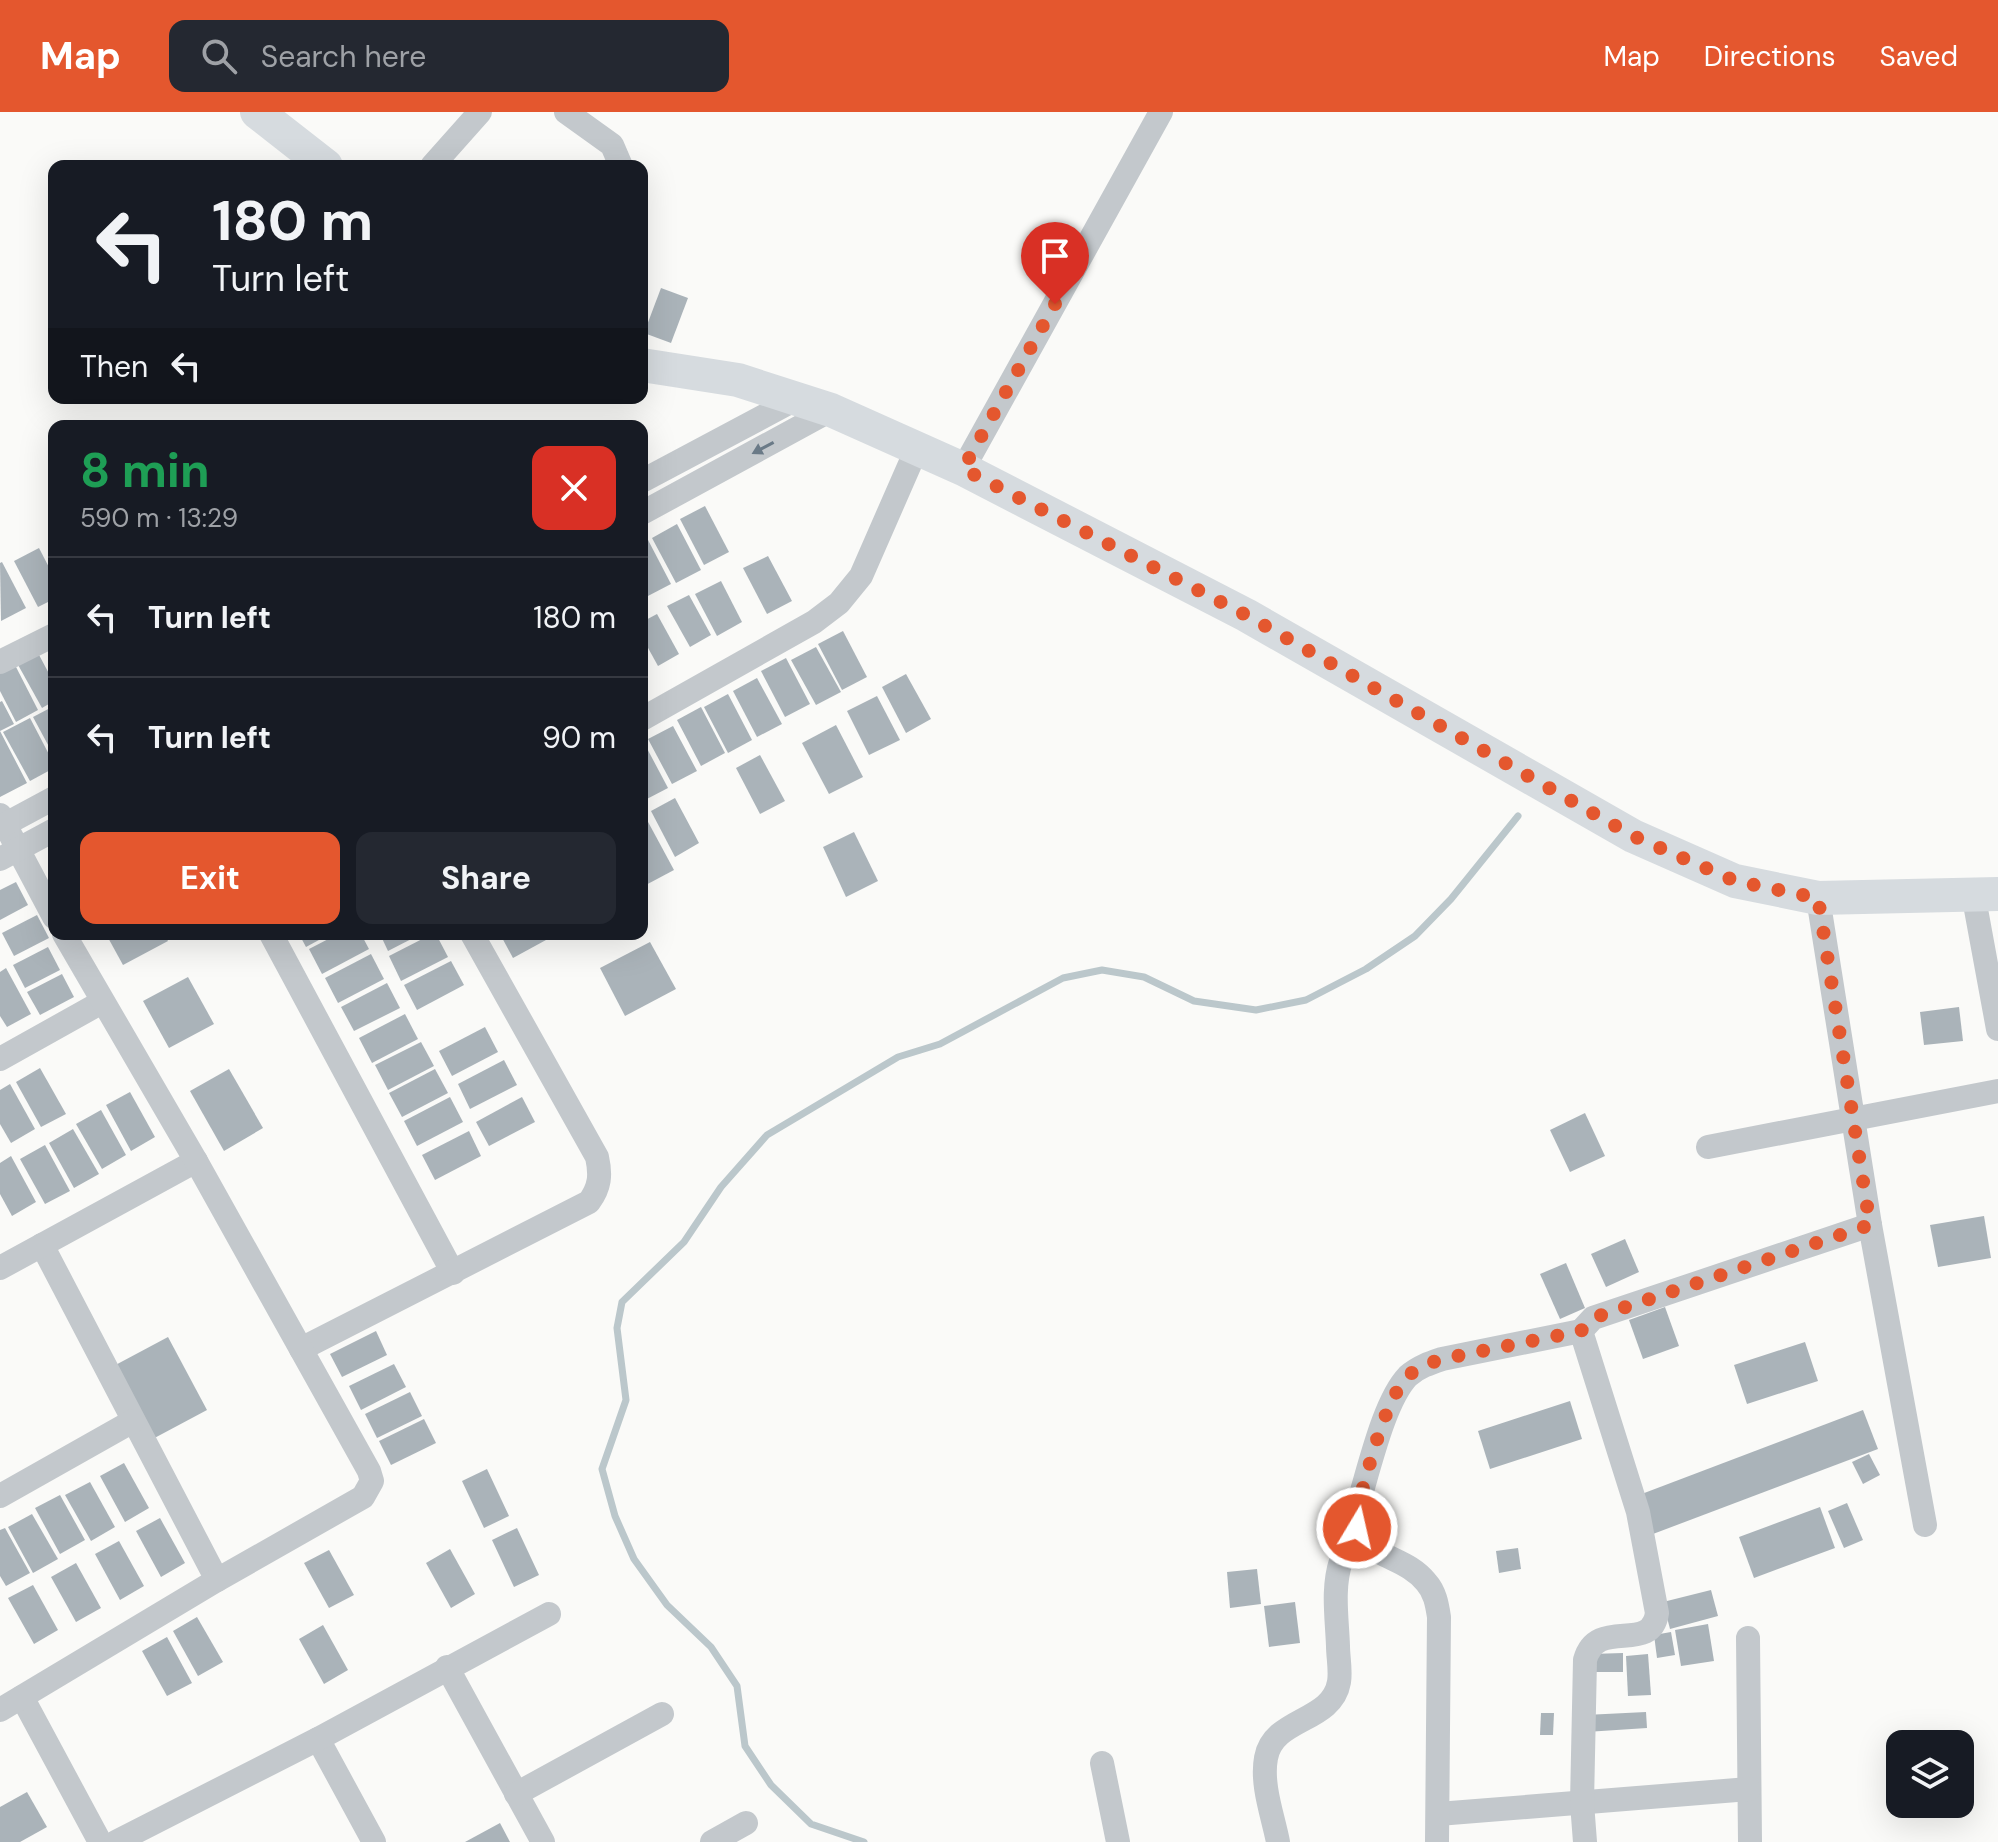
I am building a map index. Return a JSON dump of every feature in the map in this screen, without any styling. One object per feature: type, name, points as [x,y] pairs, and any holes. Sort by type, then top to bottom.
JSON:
[{"type":"street","points":[[257,112],[318,160]]},
{"type":"street","points":[[437,160],[480,112]]},
{"type":"street","points":[[566,112],[612,145],[618,160]]},
{"type":"street","points":[[963,469],[1161,112]]},
{"type":"street","points":[[648,366],[738,380],[831,410],[963,469],[1246,615],[1633,836],[1735,881],[1818,898],[1985,894],[1998,1029]]},
{"type":"street","points":[[648,478],[796,399]]},
{"type":"street","points":[[648,510],[831,410]]},
{"type":"street","points":[[648,716],[814,622],[839,603],[861,576],[917,448]]},
{"type":"street","points":[[0,662],[48,638]]},
{"type":"street","points":[[48,801],[2,822],[8,855],[48,909]]},
{"type":"street","points":[[8,855],[48,833]]},
{"type":"street","points":[[1818,898],[1870,1225],[1925,1525]]},
{"type":"street","points":[[0,1710],[363,1497],[372,1481],[196,1161],[67,940]]},
{"type":"street","points":[[274,940],[453,1273]]},
{"type":"street","points":[[301,1349],[589,1202],[598,1190],[600,1171],[597,1157],[475,940]]},
{"type":"street","points":[[0,1059],[102,1002]]},
{"type":"street","points":[[1708,1147],[1998,1091]]},
{"type":"street","points":[[0,1268],[196,1161]]},
{"type":"street","points":[[1278,1842],[1268,1792],[1266,1755],[1275,1739],[1288,1727],[1322,1709],[1334,1698],[1339,1682],[1336,1584],[1341,1559],[1357,1528],[1356,1511],[1388,1409],[1397,1389],[1410,1374],[1442,1359],[1581,1331],[1593,1318],[1870,1225]]},
{"type":"street","points":[[42,1245],[217,1580]]},
{"type":"street","points":[[1581,1331],[1638,1512],[1657,1613],[1655,1623],[1647,1632],[1605,1637],[1595,1641],[1588,1650],[1585,1660],[1582,1803],[1585,1842]]},
{"type":"street","points":[[0,1496],[133,1421]]},
{"type":"street","points":[[1357,1528],[1370,1546],[1419,1574],[1436,1599],[1439,1617],[1437,1842]]},
{"type":"street","points":[[116,1842],[318,1739],[549,1614]]},
{"type":"street","points":[[1748,1638],[1750,1842]]},
{"type":"street","points":[[447,1667],[543,1842]]},
{"type":"street","points":[[22,1697],[100,1842]]},
{"type":"street","points":[[516,1794],[662,1714]]},
{"type":"street","points":[[318,1739],[374,1842]]},
{"type":"street","points":[[1102,1763],[1118,1842]]},
{"type":"street","points":[[1438,1814],[1749,1789]]},
{"type":"street","points":[[712,1842],[746,1823]]},
{"type":"building","points":[[661,288],[688,298],[671,343],[648,334],[648,322]]},
{"type":"building","points":[[705,506],[729,552],[704,565],[680,519]]},
{"type":"building","points":[[677,524],[701,570],[676,583],[652,538]]},
{"type":"building","points":[[648,540],[671,584],[648,596]]},
{"type":"building","points":[[39,548],[48,565],[48,602],[38,607],[14,561]]},
{"type":"building","points":[[768,556],[792,601],[767,614],[743,568]]},
{"type":"building","points":[[0,563],[26,608],[1,621]]},
{"type":"building","points":[[721,581],[742,622],[717,636],[695,594]]},
{"type":"building","points":[[689,595],[711,635],[690,647],[667,606]]},
{"type":"building","points":[[657,614],[679,654],[658,666],[648,648],[648,619]]},
{"type":"building","points":[[843,631],[867,677],[842,690],[818,644]]},
{"type":"building","points":[[816,647],[841,692],[816,705],[791,660]]},
{"type":"building","points":[[38,653],[48,672],[48,704],[42,708],[17,663]]},
{"type":"building","points":[[786,658],[810,704],[785,717],[761,671]]},
{"type":"building","points":[[15,665],[38,710],[16,722],[0,691],[0,672]]},
{"type":"building","points":[[906,674],[931,719],[906,733],[882,687]]},
{"type":"building","points":[[757,678],[782,724],[757,737],[733,691]]},
{"type":"building","points":[[728,694],[752,740],[728,753],[704,707]]},
{"type":"building","points":[[877,696],[900,740],[869,755],[847,711]]},
{"type":"building","points":[[2,701],[14,724],[0,731],[0,702]]},
{"type":"building","points":[[701,707],[725,753],[701,766],[677,720]]},
{"type":"building","points":[[48,709],[48,745],[33,717]]},
{"type":"building","points":[[30,718],[48,752],[48,771],[30,781],[3,732]]},
{"type":"building","points":[[836,725],[863,777],[829,794],[802,743]]},
{"type":"building","points":[[673,726],[697,771],[672,784],[648,739]]},
{"type":"building","points":[[0,731],[27,783],[0,797]]},
{"type":"building","points":[[648,750],[668,788],[648,798]]},
{"type":"building","points":[[760,755],[785,801],[760,814],[736,768]]},
{"type":"building","points":[[675,798],[699,843],[675,857],[651,811]]},
{"type":"building","points":[[648,822],[674,870],[648,884]]},
{"type":"building","points":[[854,832],[878,881],[846,897],[823,847]]},
{"type":"building","points":[[16,882],[28,905],[0,920],[0,890]]},
{"type":"building","points":[[37,915],[48,939],[14,956],[2,933]]},
{"type":"building","points":[[109,940],[168,941],[123,965]]},
{"type":"building","points":[[302,940],[319,940],[306,947]]},
{"type":"building","points":[[326,940],[364,940],[369,949],[322,974],[309,949]]},
{"type":"building","points":[[383,940],[409,940],[388,951]]},
{"type":"building","points":[[420,940],[439,940],[448,957],[401,981],[389,956]]},
{"type":"building","points":[[503,940],[546,940],[513,958]]},
{"type":"building","points":[[650,942],[676,989],[625,1016],[600,968]]},
{"type":"building","points":[[48,947],[60,970],[25,988],[13,965]]},
{"type":"building","points":[[371,954],[384,979],[338,1003],[325,978]]},
{"type":"building","points":[[451,961],[464,985],[417,1010],[404,985]]},
{"type":"building","points":[[6,968],[31,1014],[7,1027],[0,1016],[0,972]]},
{"type":"building","points":[[62,974],[74,997],[40,1015],[27,992]]},
{"type":"building","points":[[188,977],[214,1024],[169,1048],[143,1001]]},
{"type":"building","points":[[387,983],[400,1008],[354,1031],[341,1007]]},
{"type":"building","points":[[1959,1007],[1963,1041],[1924,1045],[1920,1012]]},
{"type":"building","points":[[405,1014],[418,1039],[372,1063],[359,1038]]},
{"type":"building","points":[[485,1027],[498,1052],[452,1076],[439,1051]]},
{"type":"building","points":[[421,1042],[434,1066],[388,1090],[375,1065]]},
{"type":"building","points":[[504,1060],[517,1085],[470,1109],[458,1084]]},
{"type":"building","points":[[40,1068],[66,1114],[41,1127],[16,1082]]},
{"type":"building","points":[[229,1069],[263,1128],[224,1151],[190,1091]]},
{"type":"building","points":[[435,1069],[448,1093],[402,1117],[389,1093]]},
{"type":"building","points":[[10,1084],[35,1129],[11,1143],[0,1124],[0,1090]]},
{"type":"building","points":[[130,1092],[155,1137],[131,1151],[106,1105]]},
{"type":"building","points":[[450,1097],[463,1122],[417,1146],[404,1121]]},
{"type":"building","points":[[522,1097],[535,1122],[489,1146],[476,1122]]},
{"type":"building","points":[[101,1110],[126,1155],[102,1169],[76,1124]]},
{"type":"building","points":[[1585,1113],[1605,1156],[1570,1172],[1550,1130]]},
{"type":"building","points":[[73,1129],[99,1174],[74,1188],[49,1143]]},
{"type":"building","points":[[469,1131],[481,1156],[435,1180],[422,1155]]},
{"type":"building","points":[[45,1145],[70,1191],[45,1204],[20,1159]]},
{"type":"building","points":[[11,1156],[36,1202],[12,1216],[0,1194],[0,1163]]},
{"type":"building","points":[[1984,1216],[1991,1258],[1938,1267],[1930,1225]]},
{"type":"building","points":[[1625,1239],[1639,1272],[1606,1287],[1591,1254]]},
{"type":"building","points":[[1566,1263],[1585,1308],[1560,1319],[1540,1274]]},
{"type":"building","points":[[1665,1307],[1679,1346],[1643,1359],[1629,1320]]},
{"type":"building","points":[[376,1331],[387,1355],[342,1377],[330,1354]]},
{"type":"building","points":[[168,1337],[207,1410],[147,1442],[108,1369]]},
{"type":"building","points":[[1805,1342],[1818,1381],[1747,1404],[1734,1365]]},
{"type":"building","points":[[394,1364],[406,1387],[361,1410],[349,1386]]},
{"type":"building","points":[[410,1392],[422,1416],[377,1438],[365,1414]]},
{"type":"building","points":[[1570,1401],[1582,1439],[1490,1469],[1478,1431]]},
{"type":"building","points":[[1863,1410],[1878,1449],[1653,1534],[1639,1495]]},
{"type":"building","points":[[424,1419],[436,1443],[391,1465],[379,1441]]},
{"type":"building","points":[[1869,1454],[1880,1475],[1863,1484],[1852,1462]]},
{"type":"building","points":[[124,1463],[149,1508],[125,1522],[100,1476]]},
{"type":"building","points":[[487,1469],[509,1516],[484,1528],[462,1481]]},
{"type":"building","points":[[90,1482],[115,1527],[91,1541],[65,1495]]},
{"type":"building","points":[[60,1495],[85,1540],[60,1554],[35,1508]]},
{"type":"building","points":[[1847,1503],[1863,1540],[1844,1548],[1828,1511]]},
{"type":"building","points":[[1820,1507],[1835,1548],[1754,1578],[1739,1537]]},
{"type":"building","points":[[32,1514],[58,1559],[33,1573],[8,1527]]},
{"type":"building","points":[[160,1518],[185,1563],[161,1577],[136,1531]]},
{"type":"building","points":[[5,1528],[30,1573],[6,1586],[0,1576],[0,1530]]},
{"type":"building","points":[[517,1528],[539,1575],[514,1587],[492,1540]]},
{"type":"building","points":[[119,1541],[144,1586],[120,1600],[95,1554]]},
{"type":"building","points":[[1518,1548],[1521,1569],[1499,1573],[1496,1551]]},
{"type":"building","points":[[450,1549],[475,1594],[451,1608],[426,1563]]},
{"type":"building","points":[[329,1550],[354,1595],[329,1608],[304,1563]]},
{"type":"building","points":[[76,1563],[101,1608],[76,1622],[51,1577]]},
{"type":"building","points":[[1257,1569],[1261,1604],[1230,1608],[1227,1572]]},
{"type":"building","points":[[33,1585],[58,1630],[34,1644],[8,1598]]},
{"type":"building","points":[[1711,1590],[1718,1616],[1670,1629],[1663,1602]]},
{"type":"building","points":[[1295,1602],[1300,1643],[1269,1647],[1264,1606]]},
{"type":"building","points":[[197,1617],[223,1662],[198,1676],[173,1631]]},
{"type":"building","points":[[1708,1624],[1714,1661],[1681,1666],[1675,1630]]},
{"type":"building","points":[[323,1625],[348,1670],[324,1684],[299,1639]]},
{"type":"building","points":[[1671,1632],[1675,1655],[1657,1658],[1654,1635]]},
{"type":"building","points":[[167,1637],[192,1683],[167,1696],[142,1651]]},
{"type":"building","points":[[1623,1653],[1623,1672],[1591,1672],[1591,1654]]},
{"type":"building","points":[[1648,1654],[1651,1695],[1628,1696],[1626,1656]]},
{"type":"building","points":[[1646,1712],[1647,1728],[1586,1732],[1585,1715]]},
{"type":"building","points":[[1541,1713],[1554,1713],[1553,1735],[1540,1735]]},
{"type":"building","points":[[27,1792],[47,1827],[20,1842],[0,1842],[0,1807]]},
{"type":"building","points":[[500,1823],[510,1842],[465,1842]]},
{"type":"waterway","points":[[864,1842],[811,1824],[771,1785],[745,1746],[737,1686],[711,1647],[667,1605],[634,1559],[615,1516],[602,1469],[626,1400],[617,1328],[622,1302],[684,1242],[721,1187],[767,1135],[898,1057],[940,1044],[1063,978],[1102,970],[1144,977],[1194,1001],[1256,1010],[1306,1000],[1366,969],[1415,936],[1451,899],[1518,816]]},
{"type":"route","points":[[1055,304],[963,469],[1246,615],[1633,836],[1735,881],[1818,898],[1870,1225],[1593,1318],[1581,1331],[1424,1365],[1410,1374],[1397,1389],[1388,1409],[1356,1511],[1357,1528]]}]
